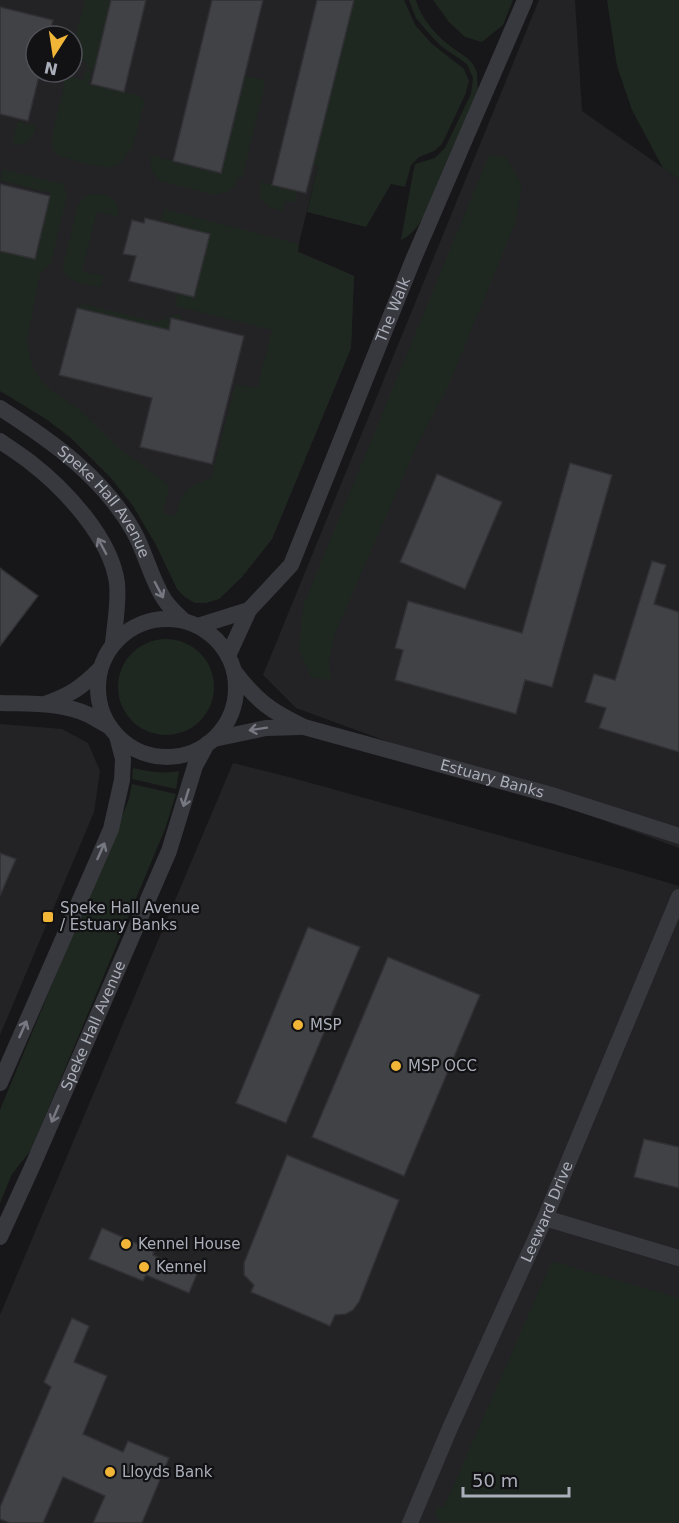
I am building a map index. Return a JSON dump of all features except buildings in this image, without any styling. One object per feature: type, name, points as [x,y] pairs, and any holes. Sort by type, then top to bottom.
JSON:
[{"type":"street","name":"The Walk","points":[[231,663],[249,610],[291,565],[413,260],[525,0]]},
{"type":"street","name":"Speke Hall Avenue","points":[[0,408],[64,452],[113,502],[133,531],[165,601],[190,623]]},
{"type":"street","name":"Speke Hall Avenue","points":[[0,441],[31,462],[62,491],[85,517],[102,543],[112,565],[117,584],[114,643]]},
{"type":"street","name":"The Walk","points":[[190,623],[249,610]]},
{"type":"street","points":[[0,703],[45,704],[69,708],[88,715],[113,732],[126,744],[145,754],[166,757],[188,754],[210,741],[226,724],[234,706],[236,687],[231,663],[215,639],[190,623],[166,619],[147,621],[129,630],[114,643],[105,655],[97,689],[100,709],[113,732],[123,759],[122,780],[111,829],[0,1083]]},
{"type":"street","name":"Estuary Banks","points":[[231,663],[250,692],[281,716],[304,727],[555,796],[679,836]]},
{"type":"street","points":[[45,704],[66,696],[84,685],[100,669]]},
{"type":"street","name":"Estuary Banks","points":[[210,741],[236,733],[266,728],[304,727]]},
{"type":"street","name":"Speke Hall Avenue","points":[[0,1237],[170,851],[195,766],[210,741]]},
{"type":"street","name":"Leeward Drive","points":[[410,1523],[450,1428],[545,1218],[679,897]]},
{"type":"street","points":[[545,1218],[679,1258]]},
{"type":"shaded area","points":[[0,0],[394,0],[318,166],[297,251],[354,276],[351,348],[272,539],[242,577],[219,599],[183,575],[90,445],[0,384]]},
{"type":"shaded area","points":[[85,0],[111,0],[94,69],[87,67],[87,62],[84,61],[84,24],[79,24]]},
{"type":"shaded area","points":[[354,0],[404,0],[415,25],[432,44],[464,69],[469,81],[465,95],[442,144],[434,151],[419,157],[411,165],[405,187],[391,184],[366,227],[307,212],[318,166],[313,165]]},
{"type":"shaded area","points":[[409,0],[416,0],[433,31],[471,62],[477,72],[478,89],[427,211],[413,231],[401,240],[415,164],[435,158],[445,148],[471,94],[473,78],[467,64],[441,46],[416,18]]},
{"type":"shaded area","points":[[433,0],[513,0],[503,25],[482,42],[465,37],[449,22]]},
{"type":"shaded area","points":[[539,0],[575,0],[582,111],[679,179],[679,848],[296,708],[263,675]]},
{"type":"shaded area","points":[[607,0],[679,0],[679,179],[663,168],[632,110],[617,66]]},
{"type":"shaded area","points":[[86,69],[92,70],[89,84],[138,95],[144,101],[132,150],[128,150],[121,162],[112,167],[59,156],[52,147],[52,137],[64,84],[84,84]]},
{"type":"shaded area","points":[[245,76],[262,79],[265,85],[242,178],[238,177],[235,186],[229,191],[215,195],[159,181],[150,168],[151,155],[221,173]]},
{"type":"shaded area","points":[[18,121],[36,126],[28,142],[22,145],[12,145]]},
{"type":"shaded area","points":[[489,155],[506,157],[522,185],[516,221],[448,387],[417,445],[335,634],[329,661],[331,680],[311,678],[299,649],[303,606]]},
{"type":"shaded area","points":[[3,169],[63,184],[67,195],[51,263],[40,273],[27,341],[32,366],[52,391],[80,410],[121,450],[167,483],[169,489],[163,513],[175,516],[186,491],[211,478],[235,386],[237,384],[257,388],[272,330],[175,306],[178,293],[194,296],[210,234],[161,220],[164,209],[299,244],[298,252],[354,276],[351,348],[272,539],[242,577],[219,599],[206,603],[195,603],[185,597],[177,589],[156,545],[133,506],[110,477],[71,438],[46,419],[0,391],[0,251],[35,259],[50,193],[0,180]]},
{"type":"shaded area","points":[[260,182],[297,191],[294,203],[285,201],[282,211],[269,207],[260,197]]},
{"type":"shaded area","points":[[103,194],[112,198],[118,211],[118,217],[97,212],[82,271],[104,276],[101,287],[72,280],[64,272],[63,266],[78,205],[84,197]]},
{"type":"shaded area","points":[[82,304],[157,322],[178,314],[182,316],[181,320],[171,318],[169,330],[77,308]]},
{"type":"shaded area","points":[[166,639],[184,643],[200,653],[210,669],[214,687],[210,705],[200,721],[184,731],[166,735],[148,731],[132,721],[122,705],[118,687],[122,669],[132,653],[148,643]]},
{"type":"shaded area","points":[[0,724],[62,729],[88,743],[100,771],[94,812],[0,1035]]},
{"type":"shaded area","points":[[233,763],[679,886],[679,1523],[0,1523],[0,1315]]},
{"type":"shaded area","points":[[133,768],[156,772],[179,771],[176,789],[132,779]]},
{"type":"shaded area","points":[[132,784],[176,794],[165,829],[31,1150],[12,1174],[0,1203],[0,1110],[129,799]]},
{"type":"shaded area","points":[[552,1261],[679,1298],[679,1523],[442,1523],[438,1519],[435,1512],[437,1506],[444,1507]]},
{"type":"place","name":"Speke Hall Avenue / Estuary Banks","points":[[48,917]]},
{"type":"place","name":"MSP","points":[[298,1025]]},
{"type":"place","name":"MSP OCC","points":[[396,1066]]},
{"type":"place","name":"Kennel House","points":[[126,1244]]},
{"type":"place","name":"Kennel","points":[[144,1267]]},
{"type":"place","name":"Lloyds Bank","points":[[110,1472]]}]
